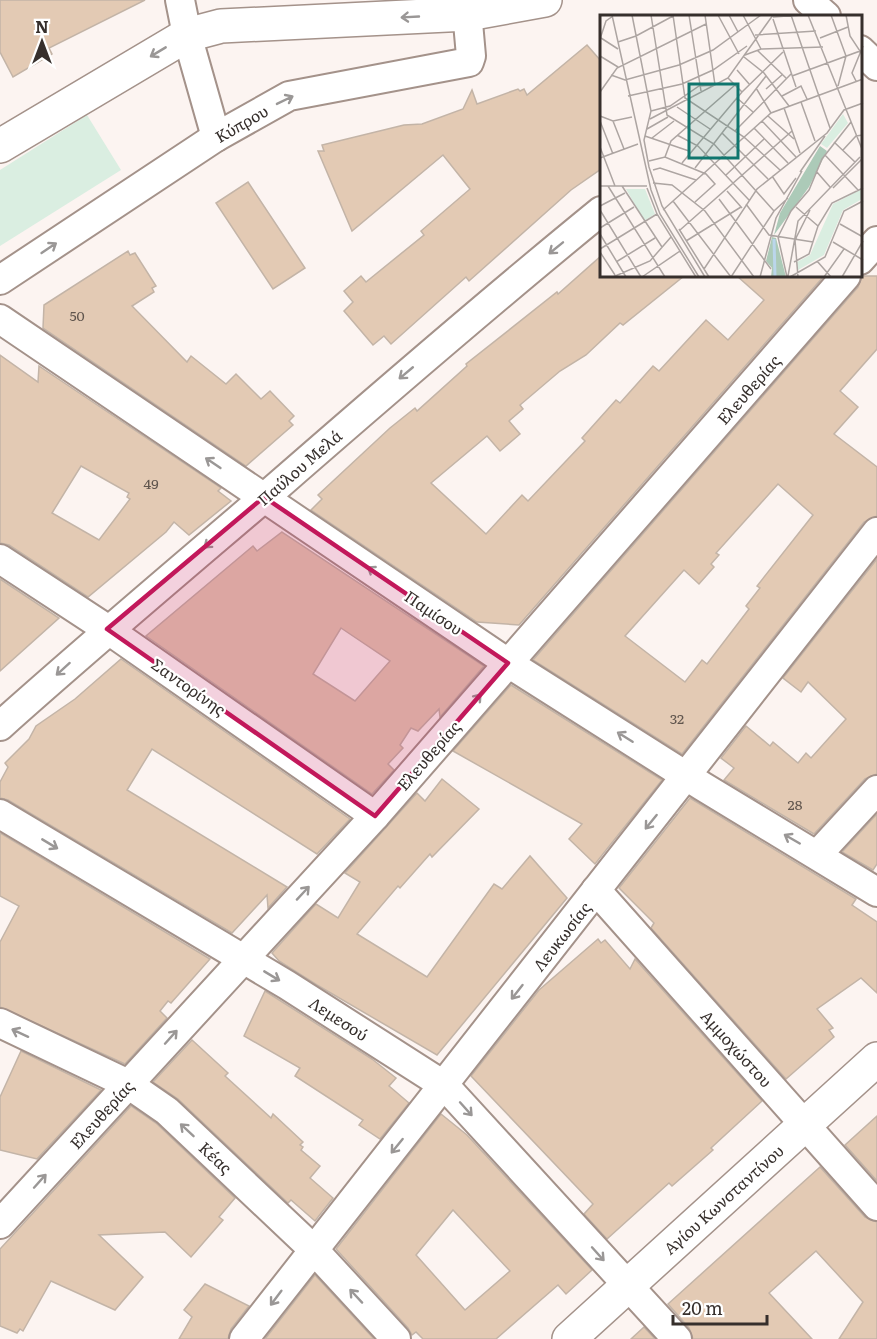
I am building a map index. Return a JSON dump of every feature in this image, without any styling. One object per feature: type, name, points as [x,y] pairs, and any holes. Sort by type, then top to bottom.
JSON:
[{"type":"street","points":[[180,0],[187,35],[216,137]]},
{"type":"street","points":[[0,146],[187,35],[221,26],[545,0]]},
{"type":"street","points":[[808,0],[825,15]]},
{"type":"street","name":"Κύπρου","points":[[0,280],[216,137],[289,96],[469,62],[471,56],[467,7]]},
{"type":"street","points":[[862,51],[877,66]]},
{"type":"street","name":"Παύλου Μελά","points":[[0,726],[107,630],[400,378],[600,212]]},
{"type":"street","name":"Ελευθερίας","points":[[4,1215],[375,816],[848,278]]},
{"type":"street","name":"Παμίσου","points":[[0,319],[508,663],[688,777],[877,892]]},
{"type":"street","name":"Λευκωσίας","points":[[244,1339],[313,1249],[445,1086],[596,890],[688,777],[877,532]]},
{"type":"street","name":"Σαντορίνης","points":[[0,559],[107,630],[375,816]]},
{"type":"street","points":[[818,854],[877,790]]},
{"type":"street","name":"Λεμεσού","points":[[0,814],[242,958],[445,1086],[677,1339]]},
{"type":"street","name":"Αμμοχώστου","points":[[596,890],[877,1206]]},
{"type":"street","name":"Κέας","points":[[0,1023],[128,1084],[167,1111],[313,1249],[396,1339]]},
{"type":"street","name":"Αγίου Κωνσταντίνου","points":[[569,1339],[877,1059]]},
{"type":"highlighted area","points":[[264,497],[508,663],[375,816],[107,629]]},
{"type":"green space","points":[[87,115],[121,170],[0,246],[0,170]]},
{"type":"building","points":[[0,0],[145,0],[49,48],[52,54],[13,77],[0,52]]},
{"type":"building","points":[[587,45],[600,60],[600,170],[571,190],[469,281],[466,277],[391,344],[384,336],[373,345],[344,311],[353,302],[344,291],[361,276],[366,282],[424,235],[421,231],[470,189],[443,155],[352,231],[318,151],[324,151],[322,145],[404,125],[422,124],[463,109],[472,90],[477,104],[518,89],[520,91],[524,89],[527,95]]},
{"type":"building","points":[[248,182],[305,268],[273,289],[216,203]]},
{"type":"building","points":[[128,251],[130,255],[135,253],[156,286],[152,288],[154,292],[132,306],[187,362],[191,356],[226,384],[236,374],[261,399],[270,391],[294,416],[289,421],[293,425],[246,466],[43,328],[44,305]]},
{"type":"building","points":[[600,257],[600,278],[682,278],[623,325],[620,323],[586,355],[560,371],[520,405],[523,409],[509,421],[520,434],[500,451],[487,436],[431,483],[486,534],[522,495],[528,501],[585,441],[582,438],[616,400],[620,403],[653,366],[659,371],[706,320],[728,340],[764,300],[739,278],[822,278],[519,625],[477,622],[311,510],[322,499],[318,495],[390,428],[415,408],[417,411],[467,366],[466,364],[557,292],[558,294]]},
{"type":"building","points":[[862,276],[877,276],[877,349],[840,391],[858,407],[834,434],[877,467],[877,516],[864,522],[682,754],[533,660],[858,287]],"holes":[[[778,484],[813,515],[757,586],[760,588],[746,606],[749,609],[707,664],[702,660],[685,682],[625,636],[684,570],[699,584],[714,567],[711,564],[719,555],[716,553]]]},
{"type":"building","points":[[0,355],[38,382],[39,366],[221,488],[218,491],[231,501],[189,535],[174,522],[166,532],[88,597],[9,545],[0,543]],"holes":[[[81,466],[129,493],[127,497],[130,499],[99,540],[52,513]]]},
{"type":"building","points":[[282,532],[484,666],[440,717],[439,709],[418,731],[411,728],[400,745],[403,748],[388,764],[394,770],[372,794],[146,636],[253,546],[257,551]],"holes":[[[341,628],[390,661],[355,701],[313,674]]]},
{"type":"building","points":[[877,559],[877,774],[865,779],[814,834],[724,780],[734,768],[721,758],[746,726],[770,746],[773,742],[798,763],[806,753],[811,758],[846,719],[808,682],[801,692],[783,678]]},
{"type":"building","points":[[0,579],[59,618],[0,671]]},
{"type":"building","points":[[121,659],[350,819],[317,854],[152,749],[127,790],[287,887],[268,908],[267,895],[232,933],[8,800],[0,798],[0,782],[8,767],[5,763],[29,739],[36,726],[75,699]]},
{"type":"building","points":[[511,685],[662,780],[595,864],[569,839],[582,824],[453,751]]},
{"type":"building","points":[[442,779],[479,809],[432,857],[430,854],[400,888],[398,886],[357,934],[427,977],[494,884],[502,889],[530,856],[567,898],[437,1055],[317,985],[279,961],[272,953],[316,904],[338,918],[360,882],[345,873],[417,793],[425,801]]},
{"type":"building","points":[[690,798],[856,899],[852,905],[877,922],[877,993],[861,978],[817,1009],[833,1028],[829,1030],[834,1037],[786,1079],[651,928],[654,923],[619,888]]},
{"type":"building","points":[[877,814],[877,864],[873,870],[842,852]]},
{"type":"building","points":[[0,833],[210,959],[171,1003],[168,1001],[160,1011],[167,1018],[125,1064],[0,1007],[0,942],[19,906],[0,896]]},
{"type":"building","points":[[598,939],[601,943],[605,940],[630,969],[635,959],[762,1101],[711,1148],[713,1150],[672,1186],[669,1183],[607,1239],[584,1214],[593,1204],[471,1076],[539,990]]},
{"type":"building","points":[[265,991],[372,1059],[396,1078],[389,1086],[409,1103],[380,1139],[359,1125],[363,1120],[295,1076],[300,1068],[244,1036]]},
{"type":"building","points":[[192,1040],[228,1073],[225,1076],[271,1118],[273,1114],[303,1142],[300,1145],[303,1147],[301,1150],[320,1166],[310,1178],[333,1198],[315,1221],[291,1200],[288,1203],[178,1099],[153,1082]]},
{"type":"building","points":[[21,1051],[101,1090],[37,1159],[0,1150],[0,1097]]},
{"type":"building","points":[[131,1106],[157,1124],[235,1198],[219,1217],[223,1220],[191,1257],[165,1232],[99,1235],[143,1277],[115,1310],[51,1281],[23,1331],[20,1329],[17,1333],[0,1326],[0,1249]]},
{"type":"building","points":[[441,1114],[467,1135],[592,1270],[566,1294],[558,1285],[496,1339],[423,1339],[416,1332],[412,1335],[336,1249]],"holes":[[[453,1210],[510,1271],[465,1310],[416,1255]]]},
{"type":"building","points":[[877,1116],[877,1181],[845,1145]]},
{"type":"building","points":[[820,1167],[865,1217],[877,1222],[877,1339],[839,1339],[863,1302],[816,1251],[769,1293],[812,1339],[693,1339],[689,1328],[668,1304]]},
{"type":"building","points":[[315,1275],[374,1339],[265,1339]]},
{"type":"building","points":[[205,1284],[249,1306],[231,1329],[228,1339],[179,1339],[192,1317],[184,1310]]},
{"type":"building","points":[[644,1327],[655,1339],[631,1339]]}]
